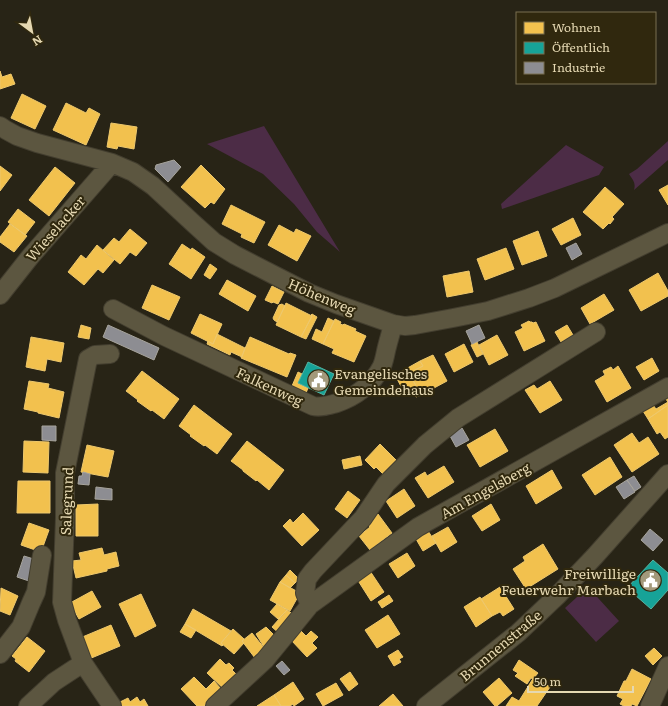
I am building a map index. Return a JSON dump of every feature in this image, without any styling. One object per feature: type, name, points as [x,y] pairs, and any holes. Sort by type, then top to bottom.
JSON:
[{"type":"street","name":"Höhenweg","points":[[0,126],[17,136],[37,143],[112,163],[133,172],[146,180],[214,242],[235,254],[309,293],[393,324],[405,326],[488,311],[529,298],[555,288],[668,233]]},
{"type":"street","name":"Wieselacker","points":[[0,295],[30,257],[112,163]]},
{"type":"street","name":"Falkenweg","points":[[113,309],[164,336],[317,407],[343,401],[366,387],[371,382],[382,366],[393,324]]},
{"type":"street","points":[[310,605],[305,593],[307,579],[363,518],[386,484],[425,445],[458,418],[596,332]]},
{"type":"street","name":"Salegrund","points":[[83,663],[62,602],[65,474],[88,359],[98,354],[110,354]]},
{"type":"street","name":"Am Engelsberg","points":[[215,706],[265,660],[310,605],[418,527],[668,387]]},
{"type":"street","name":"Brunnenstraße","points":[[426,706],[518,633],[557,596],[668,474]]},
{"type":"street","points":[[0,654],[20,627],[36,592],[42,555]]},
{"type":"street","points":[[28,706],[54,682],[83,663],[112,706]]},
{"type":"street","points":[[650,706],[668,666]]},
{"type":"shaded area","points":[[264,126],[340,252],[317,232],[294,204],[263,174],[207,144]]},
{"type":"shaded area","points":[[668,141],[668,160],[634,190],[634,183],[629,174],[637,169]]},
{"type":"shaded area","points":[[566,145],[604,167],[599,175],[502,209],[501,204]]},
{"type":"shaded area","points":[[588,587],[619,621],[596,642],[565,608]]},
{"type":"building: Wohnen","points":[[0,71],[2,77],[11,74],[15,84],[0,89]]},
{"type":"building: Wohnen","points":[[22,94],[46,106],[35,129],[11,118]]},
{"type":"building: Wohnen","points":[[66,103],[86,113],[89,108],[100,114],[86,145],[53,130]]},
{"type":"building: Wohnen","points":[[111,123],[137,127],[134,149],[118,146],[117,149],[107,147]]},
{"type":"building: Wohnen","points":[[201,165],[225,189],[214,204],[211,202],[205,208],[181,187]]},
{"type":"building: Wohnen","points":[[0,166],[12,175],[0,191]]},
{"type":"building: Wohnen","points":[[55,167],[75,183],[49,216],[29,200]]},
{"type":"building: Wohnen","points":[[668,185],[668,205],[659,190]]},
{"type":"building: Wohnen","points":[[605,187],[624,204],[612,217],[614,219],[610,224],[609,223],[603,229],[583,212]]},
{"type":"building: Wohnen","points":[[231,205],[265,222],[254,243],[241,237],[242,234],[222,224]]},
{"type":"building: Wohnen","points":[[18,209],[35,222],[25,235],[8,222]]},
{"type":"building: Wohnen","points":[[573,218],[581,235],[561,245],[552,229]]},
{"type":"building: Wohnen","points":[[10,224],[27,236],[14,252],[0,242],[0,237]]},
{"type":"building: Wohnen","points":[[279,225],[294,233],[296,229],[311,236],[297,261],[268,245]]},
{"type":"building: Wohnen","points":[[130,229],[147,243],[136,256],[130,252],[120,264],[103,250],[114,238],[119,242]]},
{"type":"building: Wohnen","points":[[538,231],[547,256],[522,265],[513,241]]},
{"type":"building: Wohnen","points":[[182,244],[191,250],[192,248],[205,257],[191,279],[169,264]]},
{"type":"building: Wohnen","points":[[97,245],[114,260],[103,273],[98,269],[84,285],[68,272],[81,255],[86,259]]},
{"type":"building: Wohnen","points":[[506,248],[514,269],[485,280],[477,259]]},
{"type":"building: Wohnen","points":[[210,264],[217,269],[210,279],[204,275]]},
{"type":"building: Wohnen","points":[[469,271],[473,292],[447,297],[443,276]]},
{"type":"building: Wohnen","points":[[658,273],[668,291],[668,296],[641,311],[629,290]]},
{"type":"building: Wohnen","points":[[227,280],[256,296],[248,311],[219,294]]},
{"type":"building: Wohnen","points":[[152,285],[180,297],[169,320],[142,308]]},
{"type":"building: Wohnen","points":[[272,286],[284,292],[278,304],[265,300]]},
{"type":"building: Wohnen","points":[[604,294],[614,310],[590,324],[581,308]]},
{"type":"building: Wohnen","points":[[286,303],[312,316],[301,337],[276,325]]},
{"type":"building: Wohnen","points":[[282,304],[285,306],[277,322],[273,318],[279,305]]},
{"type":"building: Wohnen","points":[[200,314],[222,324],[213,344],[191,333]]},
{"type":"building: Wohnen","points":[[312,314],[317,317],[306,339],[301,337]]},
{"type":"building: Wohnen","points":[[328,318],[334,321],[323,344],[312,339],[316,329],[322,332]]},
{"type":"building: Wohnen","points":[[335,319],[341,322],[340,324],[356,329],[355,331],[366,336],[354,362],[332,353],[334,349],[323,344]]},
{"type":"building: Wohnen","points":[[529,321],[533,323],[536,322],[545,341],[524,351],[515,332],[523,328],[521,325]]},
{"type":"building: Wohnen","points":[[81,325],[91,328],[89,339],[78,337]]},
{"type":"building: Wohnen","points":[[567,325],[573,335],[561,342],[555,332]]},
{"type":"building: Wohnen","points":[[217,334],[245,348],[242,357],[231,352],[230,355],[207,344],[208,341],[213,344]]},
{"type":"building: Wohnen","points":[[497,335],[508,355],[489,365],[479,345]]},
{"type":"building: Wohnen","points":[[31,337],[64,343],[61,362],[47,359],[45,371],[26,367]]},
{"type":"building: Wohnen","points":[[250,337],[289,354],[296,355],[287,377],[241,358]]},
{"type":"building: Wohnen","points":[[477,342],[483,354],[477,357],[471,345]]},
{"type":"building: Wohnen","points":[[464,344],[473,362],[454,372],[445,354]]},
{"type":"building: Wohnen","points":[[433,355],[447,381],[421,395],[409,373],[423,366],[420,361]]},
{"type":"building: Wohnen","points":[[652,358],[659,371],[644,380],[636,367]]},
{"type":"building: Wohnen","points":[[420,361],[423,366],[409,373],[421,395],[416,397],[413,390],[405,394],[395,375]]},
{"type":"building: Wohnen","points":[[618,366],[631,388],[607,402],[595,381],[605,375],[603,371],[611,367],[613,370]]},
{"type":"building: Wohnen","points":[[142,371],[179,399],[164,419],[137,401],[138,400],[126,391]]},
{"type":"building: Wohnen","points":[[298,372],[302,374],[298,383],[308,388],[306,393],[292,386]]},
{"type":"building: Wohnen","points":[[29,381],[49,384],[48,388],[64,392],[59,418],[24,409]]},
{"type":"building: Wohnen","points":[[550,381],[562,400],[540,413],[525,390],[534,385],[537,389]]},
{"type":"building: Wohnen","points":[[668,395],[668,402],[665,398]]},
{"type":"building: Wohnen","points":[[668,402],[668,405],[648,419],[643,411],[653,405],[656,409]]},
{"type":"building: Wohnen","points":[[194,405],[232,434],[217,454],[190,436],[191,435],[179,426]]},
{"type":"building: Wohnen","points":[[668,405],[668,437],[665,439],[660,432],[657,434],[648,419]]},
{"type":"building: Wohnen","points":[[495,429],[508,451],[480,467],[467,445]]},
{"type":"building: Wohnen","points":[[632,433],[639,443],[648,437],[659,454],[632,472],[614,445]]},
{"type":"building: Wohnen","points":[[24,441],[49,442],[48,473],[23,472]]},
{"type":"building: Wohnen","points":[[247,441],[284,470],[269,490],[231,461]]},
{"type":"building: Wohnen","points":[[380,444],[397,461],[383,474],[376,467],[374,469],[365,460]]},
{"type":"building: Wohnen","points":[[87,445],[114,451],[108,477],[81,472]]},
{"type":"building: Wohnen","points":[[360,456],[362,465],[344,469],[342,460]]},
{"type":"building: Wohnen","points":[[610,457],[622,477],[595,495],[582,475]]},
{"type":"building: Wohnen","points":[[444,466],[454,482],[428,498],[415,478],[425,472],[427,476]]},
{"type":"building: Wohnen","points":[[552,470],[562,488],[536,504],[526,486]]},
{"type":"building: Wohnen","points":[[18,481],[50,481],[50,513],[17,513]]},
{"type":"building: Wohnen","points":[[404,489],[415,506],[397,518],[386,501]]},
{"type":"building: Wohnen","points":[[348,491],[360,500],[347,518],[335,509]]},
{"type":"building: Wohnen","points":[[98,504],[98,536],[76,536],[76,505]]},
{"type":"building: Wohnen","points":[[491,504],[500,520],[482,531],[472,516]]},
{"type":"building: Wohnen","points":[[303,513],[319,530],[302,546],[283,526],[290,519],[293,523]]},
{"type":"building: Wohnen","points":[[378,514],[392,533],[370,550],[359,536],[370,527],[367,523]]},
{"type":"building: Wohnen","points":[[29,523],[49,530],[41,552],[21,545]]},
{"type":"building: Wohnen","points":[[448,527],[457,542],[441,552],[432,536]]},
{"type":"building: Wohnen","points":[[428,531],[436,543],[423,551],[416,539]]},
{"type":"building: Wohnen","points":[[543,544],[558,569],[526,589],[513,569],[525,561],[523,557]]},
{"type":"building: Wohnen","points":[[102,548],[104,555],[116,552],[119,566],[107,569],[107,571],[76,578],[72,561],[81,560],[79,553]]},
{"type":"building: Wohnen","points":[[407,553],[415,566],[398,578],[389,564]]},
{"type":"building: Wohnen","points":[[290,570],[299,579],[295,583],[286,575]]},
{"type":"building: Wohnen","points":[[370,571],[384,592],[371,601],[357,579]]},
{"type":"building: Wohnen","points":[[286,575],[295,583],[290,588],[280,582]]},
{"type":"building: Wohnen","points":[[280,582],[300,593],[290,611],[270,600]]},
{"type":"building: Wohnen","points":[[500,587],[514,609],[503,616],[500,612],[492,616],[481,599]]},
{"type":"building: Wohnen","points":[[1,588],[18,596],[10,615],[0,611]]},
{"type":"building: Wohnen","points":[[92,591],[101,607],[79,619],[70,603]]},
{"type":"building: Wohnen","points":[[141,594],[156,626],[135,637],[119,604]]},
{"type":"building: Wohnen","points":[[389,595],[393,601],[382,608],[378,602]]},
{"type":"building: Wohnen","points":[[480,597],[492,616],[476,627],[464,607]]},
{"type":"building: Wohnen","points":[[277,604],[287,610],[278,619],[270,612]]},
{"type":"building: Wohnen","points":[[193,609],[231,631],[221,643],[223,645],[222,646],[185,624]]},
{"type":"building: Wohnen","points":[[287,610],[297,617],[281,635],[272,627]]},
{"type":"building: Wohnen","points":[[388,615],[400,634],[377,648],[365,630]]},
{"type":"building: Wohnen","points":[[185,624],[196,630],[191,638],[180,632]]},
{"type":"building: Wohnen","points":[[111,625],[120,646],[89,659],[80,638]]},
{"type":"building: Wohnen","points":[[266,627],[277,638],[264,647],[256,634]]},
{"type":"building: Wohnen","points":[[233,629],[244,639],[242,641],[244,643],[234,654],[221,643]]},
{"type":"building: Wohnen","points":[[301,631],[306,636],[311,631],[318,637],[312,643],[317,648],[307,657],[291,640]]},
{"type":"building: Wohnen","points":[[252,633],[269,654],[258,662],[242,641]]},
{"type":"building: Wohnen","points":[[27,637],[45,651],[29,672],[15,661],[16,659],[12,656]]},
{"type":"building: Wohnen","points":[[654,648],[662,656],[653,665],[645,656]]},
{"type":"building: Wohnen","points":[[398,650],[403,657],[399,659],[401,662],[394,666],[388,656]]},
{"type":"building: Wohnen","points":[[220,659],[226,665],[229,663],[234,668],[232,670],[239,677],[226,691],[207,673]]},
{"type":"building: Wohnen","points":[[519,660],[538,673],[533,679],[531,678],[527,684],[515,676],[518,673],[513,670]]},
{"type":"building: Wohnen","points":[[632,669],[651,679],[637,706],[632,704],[631,706],[624,706],[620,704],[623,699],[617,696]]},
{"type":"building: Wohnen","points":[[350,672],[358,684],[349,691],[340,679]]},
{"type":"building: Wohnen","points":[[194,677],[206,689],[214,681],[222,690],[204,706],[197,706],[181,689]]},
{"type":"building: Wohnen","points":[[534,677],[550,687],[537,706],[506,706],[512,697],[519,701]]},
{"type":"building: Wohnen","points":[[499,678],[512,693],[497,706],[495,706],[483,692]]},
{"type":"building: Wohnen","points":[[293,682],[304,699],[294,706],[293,704],[290,706],[281,706],[274,695]]},
{"type":"building: Wohnen","points":[[336,683],[343,695],[323,706],[316,694]]},
{"type":"building: Wohnen","points":[[393,694],[403,706],[379,706]]},
{"type":"building: Wohnen","points":[[274,695],[281,706],[257,706]]},
{"type":"building: Wohnen","points":[[137,697],[140,702],[144,699],[148,706],[120,706],[118,703],[128,698],[130,702]]},
{"type":"building: Öffentlich","points":[[308,362],[334,374],[324,395],[298,383]]},
{"type":"building: Öffentlich","name":"Freiwillige Feuerwehr Marbach","points":[[653,560],[668,573],[668,590],[651,609],[627,588]]},
{"type":"building: Industrie","points":[[174,160],[181,167],[168,182],[155,169],[156,165]]},
{"type":"building: Industrie","points":[[576,243],[582,254],[572,260],[566,248]]},
{"type":"building: Industrie","points":[[108,325],[159,348],[154,360],[103,337]]},
{"type":"building: Industrie","points":[[479,325],[485,338],[472,344],[466,331]]},
{"type":"building: Industrie","points":[[42,426],[56,426],[56,441],[42,440]]},
{"type":"building: Industrie","points":[[462,428],[469,440],[456,447],[450,436]]},
{"type":"building: Industrie","points":[[83,472],[90,474],[89,485],[78,484],[79,476],[82,476]]},
{"type":"building: Industrie","points":[[634,476],[641,487],[635,491],[627,480]]},
{"type":"building: Industrie","points":[[627,480],[635,492],[624,499],[616,487]]},
{"type":"building: Industrie","points":[[96,487],[112,489],[112,500],[95,499]]},
{"type":"building: Industrie","points":[[650,529],[663,540],[653,551],[641,540]]},
{"type":"building: Industrie","points":[[24,556],[37,560],[29,581],[17,577]]},
{"type":"building: Industrie","points":[[282,661],[290,670],[284,675],[276,666]]},
{"type":"place","name":"Evangelisches Gemeindehaus","points":[[318,381]]},
{"type":"place","name":"Freiwillige Feuerwehr Marbach","points":[[651,581]]}]
